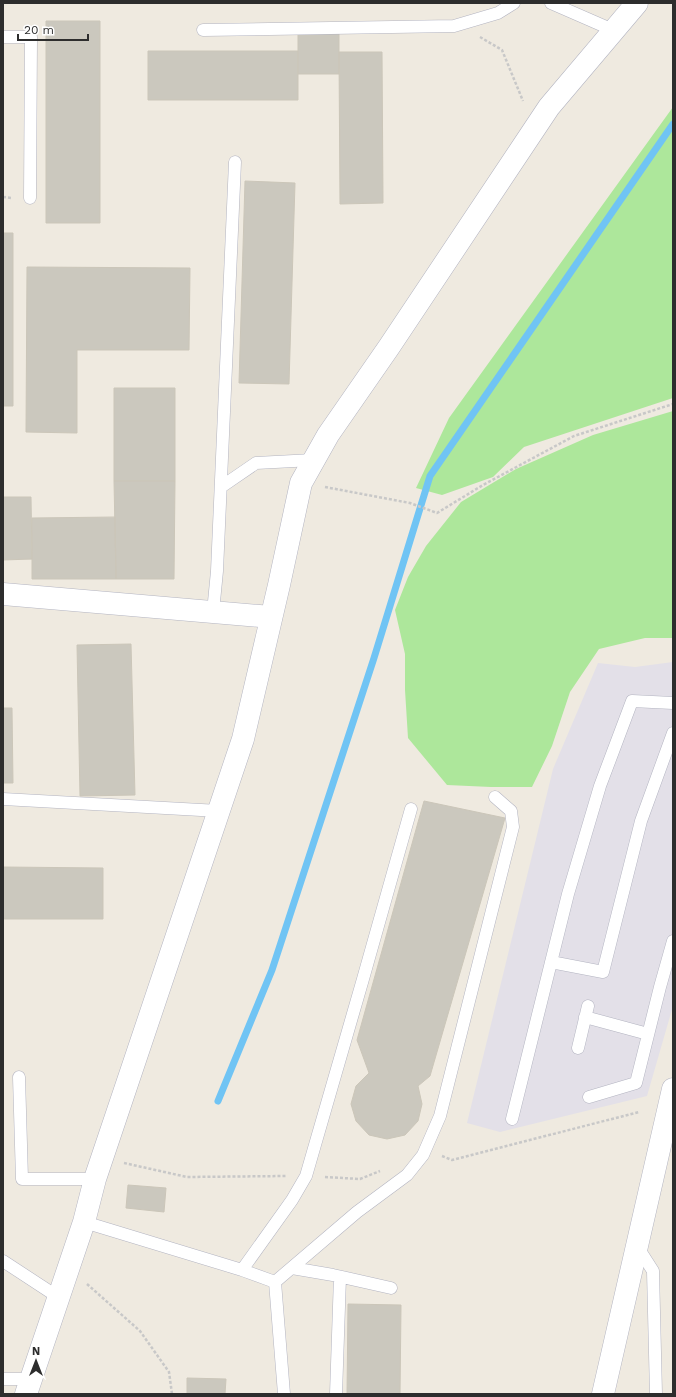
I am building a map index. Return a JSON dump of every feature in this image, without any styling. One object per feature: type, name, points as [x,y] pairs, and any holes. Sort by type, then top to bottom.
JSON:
[{"type":"street","points":[[28,1386],[84,1222],[95,1179],[243,739],[301,483],[328,435],[394,340],[549,106],[637,3]]},
{"type":"street","points":[[3,594],[271,618]]},
{"type":"street","points":[[603,1394],[673,1090]]},
{"type":"lane","points":[[203,30],[454,26],[498,14],[514,3]]},
{"type":"lane","points":[[551,3],[613,30]]},
{"type":"lane","points":[[3,37],[30,37],[30,198]]},
{"type":"lane","points":[[213,612],[217,571],[235,162]]},
{"type":"lane","points":[[220,487],[256,463],[313,460]]},
{"type":"lane","points":[[512,1119],[568,894],[600,786],[632,701],[673,703]]},
{"type":"lane","points":[[551,962],[603,972],[641,821],[673,734]]},
{"type":"lane","points":[[275,1282],[356,1212],[407,1175],[423,1155],[440,1116],[513,827],[511,811],[495,797]]},
{"type":"lane","points":[[3,799],[219,811]]},
{"type":"lane","points":[[242,1270],[292,1200],[306,1176],[364,979],[411,809]]},
{"type":"lane","points":[[589,1097],[636,1083],[660,986],[673,942]]},
{"type":"lane","points":[[578,1048],[586,1012],[648,1034]]},
{"type":"lane","points":[[20,1077],[22,1179],[95,1179]]},
{"type":"lane","points":[[84,1222],[242,1270],[275,1282]]},
{"type":"lane","points":[[637,1245],[653,1272],[656,1394]]},
{"type":"lane","points":[[3,1261],[58,1297]]},
{"type":"lane","points":[[292,1268],[391,1288]]},
{"type":"lane","points":[[336,1394],[340,1277]]},
{"type":"lane","points":[[275,1282],[284,1394]]},
{"type":"lane","points":[[3,1379],[28,1386]]},
{"type":"path","points":[[462,24],[502,50],[523,102]]},
{"type":"path","points":[[318,486],[410,503],[437,513],[483,485],[574,436],[673,404]]},
{"type":"path","points":[[436,1154],[452,1160],[639,1112]]},
{"type":"path","points":[[124,1162],[187,1177],[306,1176],[360,1179],[370,1175]]},
{"type":"path","points":[[68,1267],[140,1331],[169,1372],[172,1394]]},
{"type":"shaded area","points":[[673,662],[673,1006],[647,1096],[500,1132],[467,1123],[553,769],[598,663],[635,667]]},
{"type":"green space","points":[[673,107],[673,398],[524,447],[493,477],[442,495],[416,488],[449,418]]},
{"type":"green space","points":[[673,411],[673,638],[645,638],[599,649],[570,692],[552,746],[532,787],[447,785],[408,738],[405,690],[405,654],[395,610],[408,577],[426,546],[461,502],[516,469],[593,435]]},
{"type":"building","points":[[46,21],[100,21],[100,223],[46,223]]},
{"type":"building","points":[[339,31],[339,74],[298,74],[298,32]]},
{"type":"building","points":[[148,51],[298,51],[298,100],[148,100]]},
{"type":"building","points":[[339,52],[382,52],[383,203],[340,204]]},
{"type":"building","points":[[245,181],[295,183],[289,384],[239,383]]},
{"type":"building","points":[[3,233],[13,233],[13,406],[3,406]]},
{"type":"building","points":[[27,267],[190,268],[189,350],[77,350],[77,433],[26,432]]},
{"type":"building","points":[[114,388],[175,388],[175,481],[114,481]]},
{"type":"building","points":[[114,481],[175,481],[174,579],[116,579]]},
{"type":"building","points":[[3,497],[31,497],[32,559],[3,560]]},
{"type":"building","points":[[115,517],[116,579],[32,579],[32,518]]},
{"type":"building","points":[[131,644],[135,795],[80,796],[77,645]]},
{"type":"building","points":[[3,708],[12,708],[13,783],[3,783]]},
{"type":"building","points":[[424,801],[505,818],[430,1076],[418,1086],[422,1104],[418,1121],[405,1135],[387,1139],[369,1135],[356,1121],[351,1104],[356,1086],[369,1073],[357,1040]]},
{"type":"building","points":[[3,867],[103,868],[103,919],[3,919]]},
{"type":"building","points":[[128,1185],[166,1188],[164,1212],[126,1208]]},
{"type":"building","points":[[348,1304],[401,1305],[400,1394],[347,1394]]},
{"type":"building","points":[[187,1378],[226,1379],[225,1394],[187,1394]]},
{"type":"waterway","points":[[218,1101],[272,970],[374,658],[430,476],[673,124]]}]
